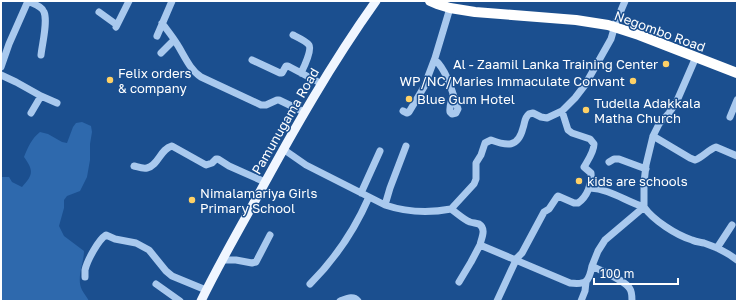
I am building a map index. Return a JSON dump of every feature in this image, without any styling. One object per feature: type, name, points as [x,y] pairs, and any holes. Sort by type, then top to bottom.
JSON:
[{"type":"highway","name":"Negombo Road","points":[[430,1],[437,4],[449,4],[474,12],[588,21],[615,25],[646,32],[737,67]]},
{"type":"highway","name":"Negombo Road","points":[[615,25],[737,73]]},
{"type":"main road","name":"Pamunugama Road","points":[[201,301],[304,112],[376,1]]},
{"type":"street","points":[[1,67],[9,44],[28,1],[39,6],[44,12],[46,27],[41,55]]},
{"type":"street","points":[[99,12],[117,26],[129,1]]},
{"type":"street","points":[[157,36],[172,1]]},
{"type":"street","points":[[283,149],[306,165],[385,205],[396,208],[416,210],[437,211],[451,209],[474,184],[476,179],[476,163],[481,156],[485,143],[491,140],[501,144],[513,144],[520,137],[524,128],[525,118],[529,114],[533,113],[547,118],[562,111],[575,98],[611,39],[615,25],[626,1]]},
{"type":"street","points":[[403,111],[407,113],[409,112],[424,87],[435,60],[449,4]]},
{"type":"street","points":[[162,23],[196,74],[261,105],[266,105],[278,100],[304,112]]},
{"type":"street","points":[[293,35],[308,44],[310,48],[301,73]]},
{"type":"street","points":[[161,53],[174,40]]},
{"type":"street","points":[[1,42],[9,44]]},
{"type":"street","points":[[581,301],[592,266],[598,251],[605,240],[644,207],[644,183],[653,136],[659,124],[670,113],[676,103],[696,57]]},
{"type":"street","points":[[252,60],[280,73],[282,73],[286,66],[288,66],[322,84]]},
{"type":"street","points":[[435,60],[445,73],[453,94]]},
{"type":"street","points":[[1,75],[57,103]]},
{"type":"street","points":[[31,113],[41,96]]},
{"type":"street","points":[[730,117],[737,100]]},
{"type":"street","points":[[497,301],[515,260],[522,253],[544,212],[549,209],[556,197],[558,196],[574,203],[578,203],[590,188],[592,176],[591,173],[584,167],[592,152],[594,144],[590,139],[572,133],[568,130],[562,111]]},
{"type":"street","points":[[653,136],[696,160],[716,147],[737,156]]},
{"type":"street","points":[[134,166],[147,168],[152,166],[164,150],[172,146],[206,165],[218,159],[229,166],[265,182]]},
{"type":"street","points":[[385,205],[406,146]]},
{"type":"street","points":[[361,193],[380,151]]},
{"type":"street","points":[[609,162],[619,159],[646,169]]},
{"type":"street","points":[[590,188],[606,191],[644,207],[650,214],[677,233],[692,240],[717,248],[737,260]]},
{"type":"street","points":[[310,284],[333,258],[350,234],[369,197]]},
{"type":"street","points":[[451,209],[467,220],[473,223],[478,223],[482,227],[483,232],[480,245],[459,282]]},
{"type":"street","points":[[717,248],[732,225]]},
{"type":"street","points":[[85,277],[85,270],[92,253],[98,243],[106,235],[115,239],[136,243],[148,250],[172,276],[206,290]]},
{"type":"street","points":[[223,260],[236,260],[252,263],[256,262],[270,235]]},
{"type":"street","points":[[480,245],[570,283],[580,284],[586,282]]},
{"type":"street","points":[[592,266],[627,285],[630,289],[632,301]]},
{"type":"street","points":[[156,284],[180,301]]},
{"type":"street","points":[[340,301],[351,298],[358,301]]},
{"type":"shaded area","points":[[82,122],[91,126],[92,132],[87,177],[80,191],[67,196],[64,200],[64,208],[59,226],[64,236],[84,251],[80,285],[89,301],[1,301],[1,177],[9,177],[12,182],[22,187],[31,173],[31,169],[24,157],[35,137],[40,132],[67,143],[73,127],[76,123]]},
{"type":"place","name":"Al - Zaamil Lanka Training Center","points":[[666,64]]},
{"type":"place","name":"Felix orders & company","points":[[110,80]]},
{"type":"place","name":"WP/NC/Maries Immaculate Convant","points":[[633,81]]},
{"type":"place","name":"Blue Gum Hotel","points":[[409,99]]},
{"type":"place","name":"Tudella Adakkala Matha Church","points":[[586,110]]},
{"type":"place","name":"kids are schools","points":[[579,181]]},
{"type":"place","name":"Nimalamariya Girls Primary School","points":[[192,200]]}]
